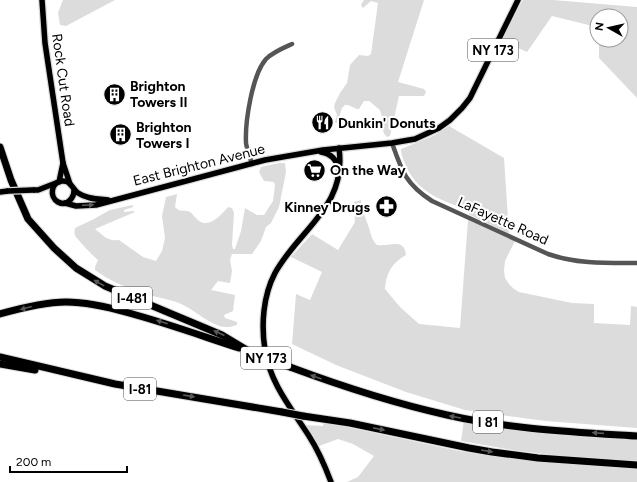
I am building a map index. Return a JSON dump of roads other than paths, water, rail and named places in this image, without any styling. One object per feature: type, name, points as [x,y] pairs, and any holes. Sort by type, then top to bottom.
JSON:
[{"type":"highway","name":"I-481","points":[[0,147],[11,180],[28,219],[54,248],[76,268],[105,286],[222,335],[252,353]]},
{"type":"highway","name":"I 81","points":[[0,314],[34,306],[67,302],[108,307],[154,320],[379,398],[448,415],[539,429],[637,436]]},
{"type":"highway","name":"I-81","points":[[0,357],[87,378],[165,393],[350,423]]},
{"type":"highway","points":[[0,364],[25,368],[105,386],[165,393]]},
{"type":"highway","name":"I 81","points":[[350,423],[468,448],[515,455],[637,465]]},
{"type":"main road","name":"Rock Cut Road","points":[[42,0],[45,43],[63,163],[70,184]]},
{"type":"main road","name":"NY 173","points":[[331,482],[318,450],[289,408],[275,382],[266,357],[263,338],[264,312],[269,286],[276,272],[292,249],[327,206],[334,194],[341,160],[339,148],[392,143],[415,139],[430,133],[450,120],[470,98],[518,0]]},
{"type":"main road","name":"East Brighton Avenue","points":[[65,203],[76,206],[96,205],[110,200],[164,188],[252,164],[339,148]]},
{"type":"main road","points":[[317,151],[332,156],[340,169]]},
{"type":"main road","name":"Rock Cut Road","points":[[58,182],[63,163]]},
{"type":"main road","points":[[0,192],[36,190],[64,181],[70,184],[74,190],[86,197],[110,200]]},
{"type":"main road","points":[[53,196],[52,188],[58,182]]},
{"type":"main road","points":[[36,190],[53,196],[58,202],[65,203],[71,199],[74,190]]},
{"type":"street","points":[[252,164],[246,144],[246,133],[248,113],[256,76],[262,64],[270,55],[292,44]]},
{"type":"street","name":"LaFayette Road","points":[[392,143],[400,165],[409,182],[418,192],[432,201],[548,254],[560,258],[585,262],[637,263]]},
{"type":"place","name":"Brighton Towers II","points":[[115,94]]},
{"type":"place","name":"Dunkin' Donuts","points":[[323,123]]},
{"type":"place","name":"Brighton Towers I","points":[[121,135]]},
{"type":"place","name":"On the Way","points":[[314,170]]},
{"type":"place","name":"Kinney Drugs","points":[[386,207]]}]
